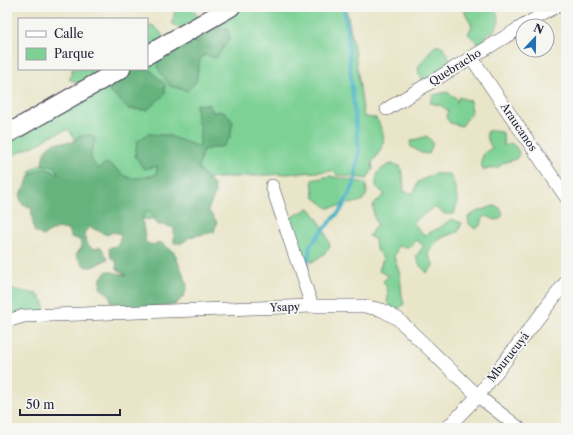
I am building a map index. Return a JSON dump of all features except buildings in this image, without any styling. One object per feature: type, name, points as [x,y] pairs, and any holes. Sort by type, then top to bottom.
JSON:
[{"type":"main road","points":[[148,53],[231,7]]},
{"type":"main road","points":[[7,134],[119,70]]},
{"type":"street","name":"Quebracho","points":[[536,18],[555,7]]},
{"type":"street","name":"Quebracho","points":[[387,109],[515,31]]},
{"type":"street","name":"Araucanos","points":[[471,57],[566,197]]},
{"type":"street","points":[[272,186],[312,306]]},
{"type":"street","name":"Mburucuyá","points":[[447,428],[478,396],[566,282]]},
{"type":"street","name":"Ysapy","points":[[7,321],[24,316],[312,306],[364,306],[382,310],[398,319],[478,396],[519,428]]},
{"type":"green space","points":[[181,7],[188,7],[192,9],[198,18],[179,29],[172,23],[175,11]]},
{"type":"green space","points":[[239,7],[346,7],[356,59],[364,117],[376,118],[382,130],[383,136],[380,151],[372,162],[373,169],[367,179],[337,175],[333,171],[203,179],[204,215],[51,226],[30,171],[76,143],[69,129],[50,136],[42,142],[11,156],[7,155],[7,129],[125,70],[148,70],[148,57]]},
{"type":"green space","points":[[462,7],[490,7],[497,12],[499,22],[494,31],[487,34],[480,46],[468,34],[472,26]]},
{"type":"green space","points":[[148,24],[157,29],[164,38],[148,49]]},
{"type":"green space","points":[[217,27],[227,28],[230,38],[216,58],[204,55],[200,60],[196,82],[187,91],[170,86],[159,71],[158,67],[164,45],[185,38],[194,42],[199,42],[204,30]]},
{"type":"green space","points":[[435,46],[442,46],[446,51],[449,58],[449,66],[423,81],[419,74],[418,67]]},
{"type":"green space","points":[[149,69],[165,84],[165,94],[147,110],[128,109],[118,98],[109,92],[111,83],[126,71]]},
{"type":"green space","points":[[72,70],[108,70],[90,81],[80,83],[69,79],[72,75]]},
{"type":"green space","points":[[447,92],[455,97],[457,102],[459,97],[470,101],[472,111],[462,126],[450,123],[446,117],[448,111],[442,106],[430,103],[433,95]]},
{"type":"green space","points":[[196,104],[210,105],[212,112],[224,111],[233,122],[230,137],[224,146],[203,150],[198,168],[214,185],[215,194],[208,210],[217,222],[214,232],[190,237],[182,243],[174,243],[174,228],[158,225],[147,210],[142,219],[146,243],[154,245],[160,242],[174,252],[187,286],[184,296],[175,305],[122,310],[111,303],[110,295],[100,288],[101,278],[107,271],[126,275],[117,269],[116,261],[111,258],[109,248],[118,245],[121,234],[113,232],[107,235],[90,227],[84,233],[87,244],[93,249],[101,247],[108,259],[94,266],[87,267],[76,255],[82,247],[80,240],[71,237],[68,230],[57,228],[43,236],[34,231],[31,207],[23,205],[20,194],[29,177],[36,171],[47,169],[59,175],[55,166],[42,165],[45,151],[51,144],[74,142],[78,136],[91,135],[96,139],[92,148],[91,157],[98,169],[106,163],[124,176],[130,178],[156,175],[157,166],[144,169],[135,156],[137,142],[148,134],[167,135],[199,147],[200,127],[197,119]]},
{"type":"green space","points":[[495,130],[503,133],[504,146],[511,143],[517,148],[519,154],[516,159],[503,163],[499,167],[483,170],[481,161],[484,153],[492,148],[486,136],[488,131]]},
{"type":"green space","points":[[427,136],[433,143],[429,154],[421,153],[410,146],[411,141]]},
{"type":"green space","points":[[391,164],[400,166],[403,175],[404,192],[414,193],[418,182],[434,174],[450,174],[457,198],[454,214],[445,214],[434,207],[413,222],[420,231],[425,235],[441,227],[451,219],[462,223],[458,232],[440,239],[431,249],[428,254],[434,265],[427,273],[420,266],[416,256],[424,246],[416,240],[409,247],[398,246],[394,257],[400,275],[404,304],[399,309],[393,311],[387,301],[388,291],[383,281],[389,276],[379,271],[383,258],[376,249],[375,240],[369,236],[377,224],[374,217],[373,205],[385,195],[376,186],[377,174],[383,168]]},
{"type":"green space","points":[[330,176],[366,183],[367,194],[362,201],[350,204],[344,202],[340,206],[328,208],[314,197],[312,180]]},
{"type":"green space","points":[[494,206],[500,208],[503,214],[500,219],[495,220],[487,216],[483,218],[481,225],[475,229],[469,224],[468,217],[476,212]]},
{"type":"green space","points":[[309,208],[322,226],[330,247],[324,254],[312,262],[304,259],[294,245],[290,223],[290,218]]},
{"type":"green space","points":[[16,290],[37,294],[44,302],[44,311],[7,319],[7,291]]},
{"type":"waterway","points":[[306,272],[310,246],[341,210],[354,184],[359,152],[347,28],[343,7]]}]
